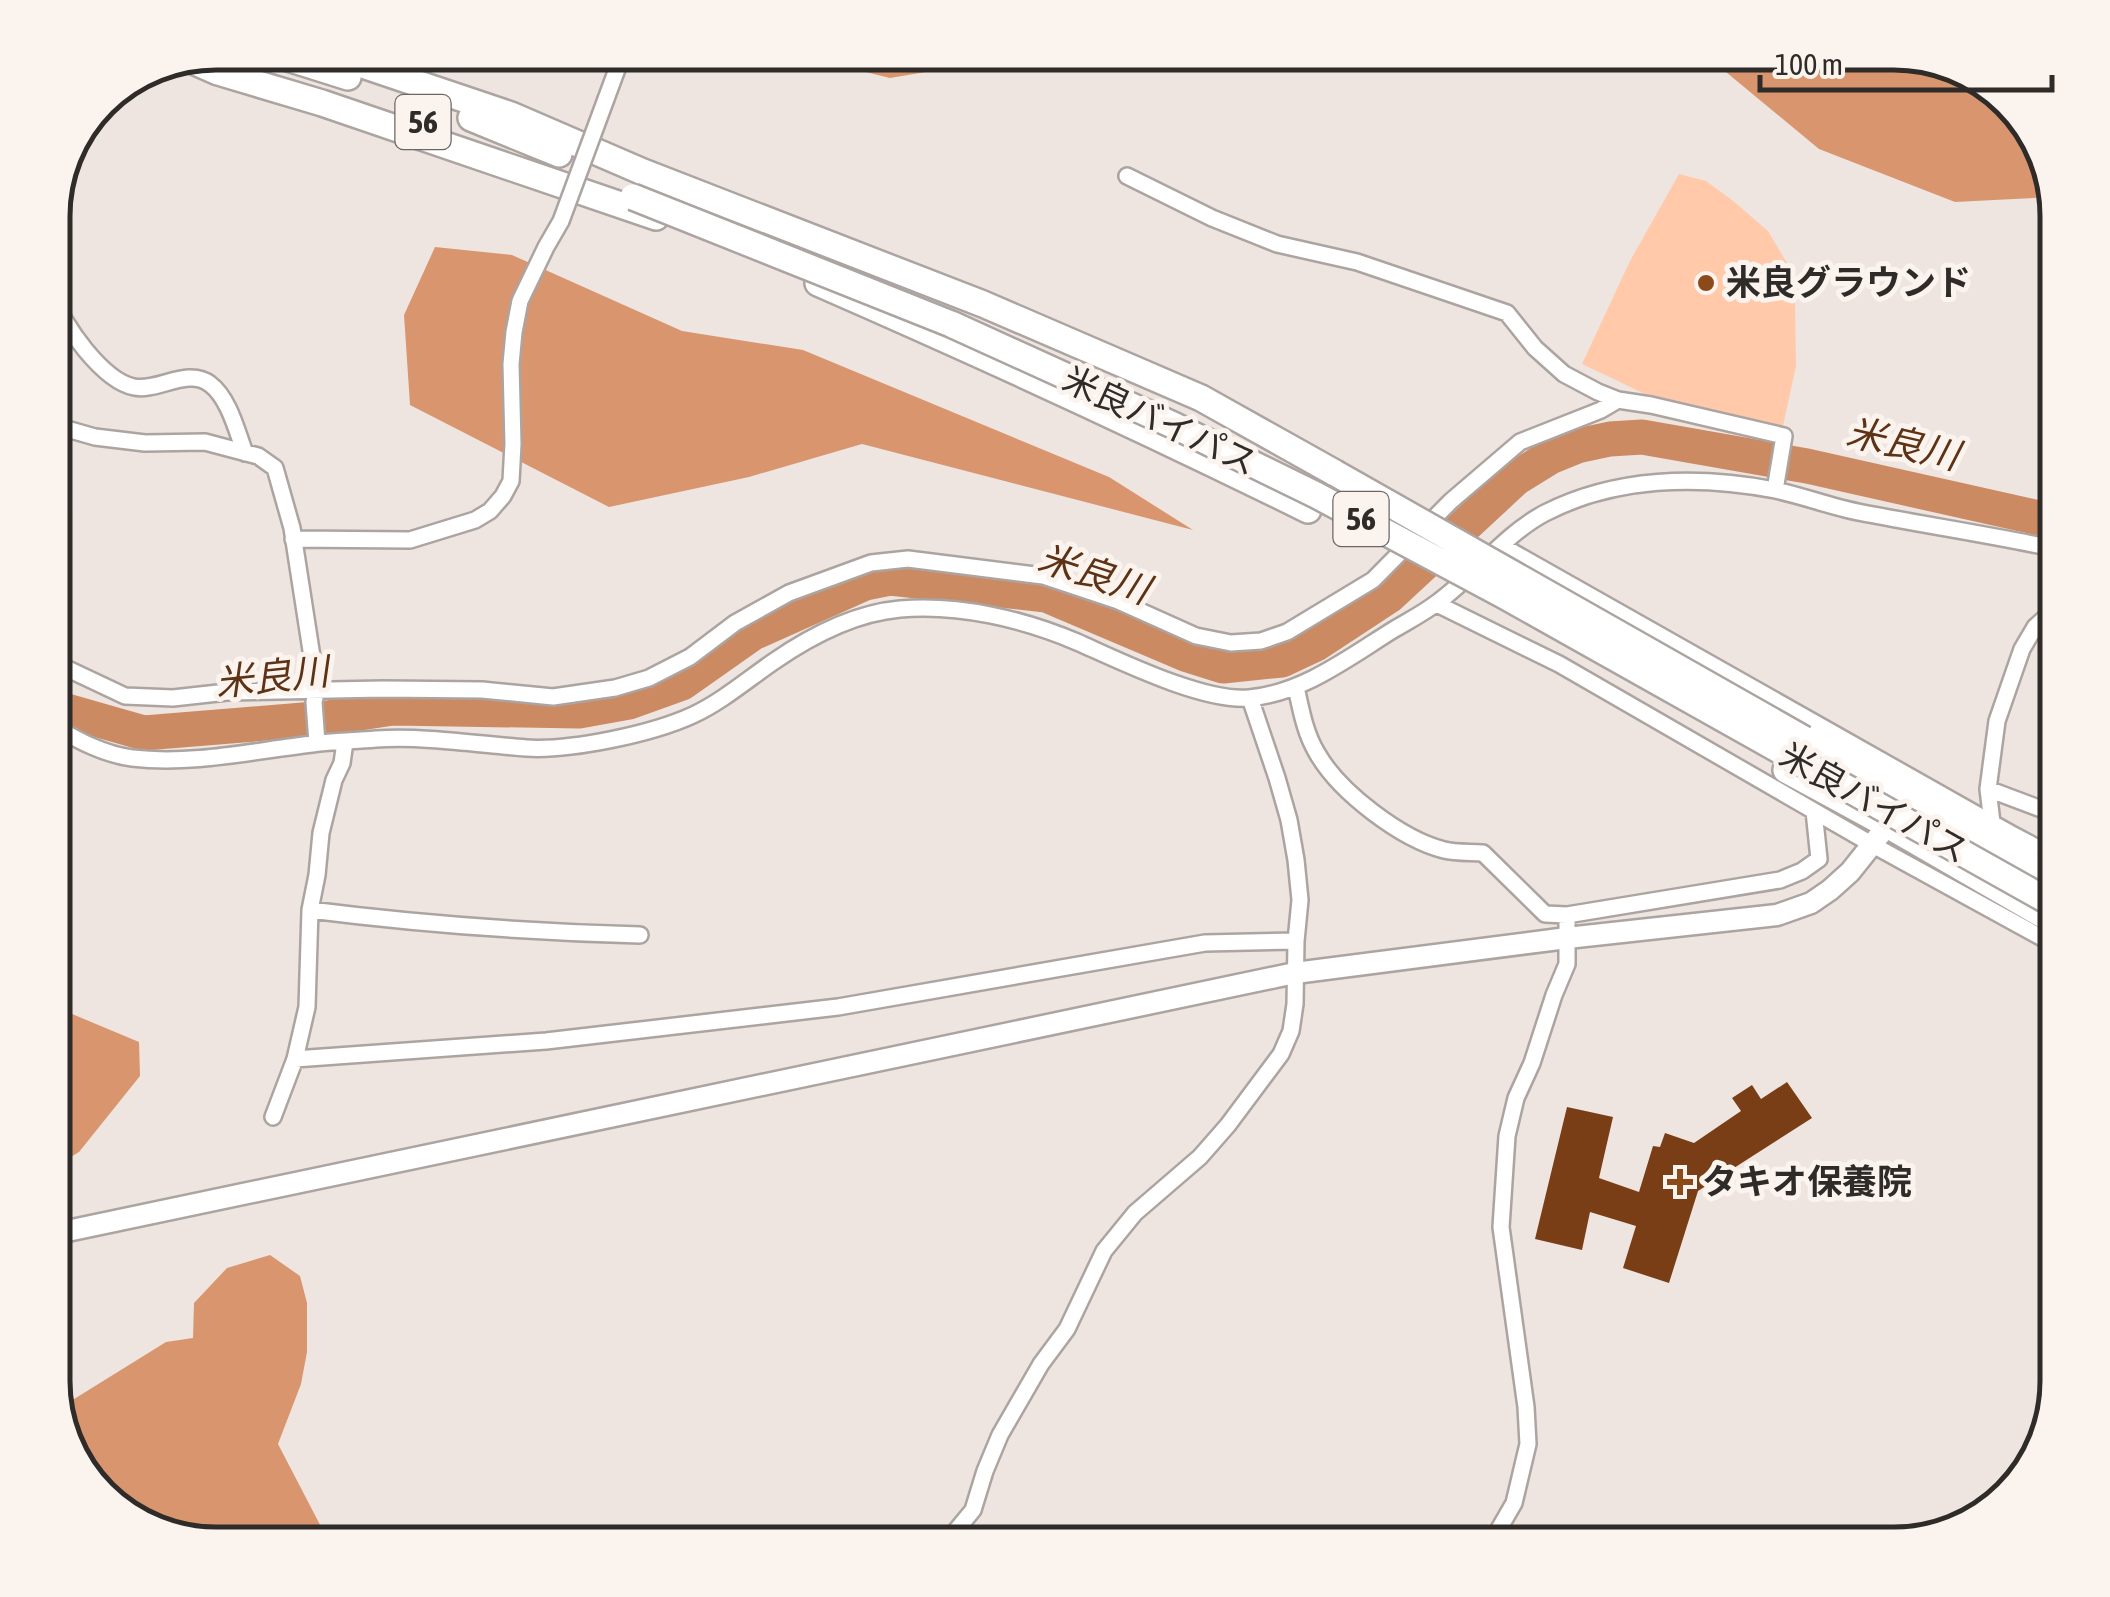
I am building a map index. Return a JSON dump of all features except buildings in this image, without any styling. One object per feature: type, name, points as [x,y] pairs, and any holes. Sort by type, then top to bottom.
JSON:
[{"type":"main road","points":[[214,70],[623,204],[954,342],[1186,450],[1498,607],[1786,770],[1881,835],[2040,914]]},
{"type":"main road","name":"米良バイパス","points":[[266,70],[783,240],[1105,378],[1360,505],[2040,884]]},
{"type":"main road","name":"米良バイパス","points":[[327,70],[478,120],[1175,426],[1316,495],[1503,595],[2040,896]]},
{"type":"main road","points":[[380,70],[511,114],[643,172],[983,304],[1201,398],[1906,798],[2006,842],[2040,868]]},
{"type":"street","points":[[293,539],[410,540],[475,520],[490,511],[502,496],[510,481],[512,364],[520,301],[561,221],[616,70]]},
{"type":"street","points":[[1127,176],[1212,218],[1277,244],[1357,262],[1507,313],[1535,348],[1564,374],[1618,400],[1784,436],[1776,485]]},
{"type":"street","points":[[70,333],[107,372],[134,388],[174,380],[210,383],[224,402],[245,453]]},
{"type":"street","points":[[70,670],[126,696],[173,698],[227,692],[316,696],[482,690],[553,697],[616,688],[665,671],[734,623],[789,593],[871,563],[908,559],[1043,576],[1118,601],[1196,636],[1232,643],[1261,641],[1288,632],[1372,580],[1451,501],[1520,442],[1618,400]]},
{"type":"street","points":[[70,430],[145,443],[205,442],[258,456],[274,468],[293,539],[316,696],[317,738]]},
{"type":"street","points":[[70,736],[124,757],[153,760],[186,760],[317,738],[345,742],[423,739],[540,748],[630,736],[692,716],[819,635],[861,616],[898,609],[963,612],[1006,619],[1042,629],[1196,689],[1224,697],[1250,698],[1296,687],[1437,604],[1541,515],[1587,496],[1666,480],[1776,485],[1848,510],[2040,545]]},
{"type":"street","points":[[1502,546],[1992,823],[2006,842],[2040,852]]},
{"type":"street","points":[[1437,604],[1559,664],[1814,811],[1881,835],[2040,935]]},
{"type":"street","points":[[1992,823],[1988,789],[1997,721],[2022,649],[2040,623]]},
{"type":"street","points":[[1296,687],[1305,726],[1317,754],[1342,787],[1434,846],[1483,852],[1545,914],[1567,915],[1780,880],[1818,860],[1814,811]]},
{"type":"street","points":[[960,1527],[973,1510],[1000,1435],[1066,1329],[1104,1251],[1136,1213],[1200,1157],[1228,1125],[1281,1054],[1291,1031],[1300,900],[1289,820],[1250,698]]},
{"type":"street","points":[[273,1117],[295,1059],[307,1007],[310,910],[324,818],[345,742]]},
{"type":"street","points":[[1988,789],[2040,808]]},
{"type":"street","points":[[70,1230],[1295,974],[1567,938],[1777,916],[1811,902],[1850,872],[1906,798]]},
{"type":"street","points":[[310,910],[413,924],[640,936]]},
{"type":"street","points":[[1500,1527],[1514,1503],[1528,1444],[1501,1228],[1507,1136],[1516,1098],[1567,964],[1567,915]]},
{"type":"street","points":[[295,1059],[546,1040],[838,1007],[1204,942],[1296,940]]},
{"type":"shaded area","points":[[858,70],[937,70],[890,78]]},
{"type":"shaded area","points":[[1724,70],[1913,71],[1959,85],[1983,100],[2015,135],[2032,169],[2038,198],[1955,202],[1819,149]]},
{"type":"shaded area","name":"米良グラウンド","points":[[1679,174],[1706,181],[1732,200],[1768,231],[1787,263],[1795,303],[1796,366],[1783,426],[1643,393],[1582,364],[1630,261]]},
{"type":"shaded area","points":[[435,247],[512,255],[682,331],[803,350],[1109,477],[1193,530],[862,444],[749,477],[609,507],[410,405],[404,315]]},
{"type":"shaded area","points":[[70,1013],[139,1042],[140,1076],[79,1152],[70,1158]]},
{"type":"shaded area","points":[[270,1255],[300,1276],[307,1303],[307,1352],[301,1384],[278,1444],[321,1527],[216,1527],[169,1519],[127,1497],[106,1477],[78,1428],[72,1401],[166,1342],[193,1338],[194,1303],[227,1268]]},
{"type":"waterway","name":"米良川","points":[[70,712],[144,733],[327,718],[393,708],[579,711],[629,702],[682,683],[753,633],[865,583],[890,578],[1046,595],[1185,654],[1223,666],[1282,660],[1316,644],[1389,596],[1516,478],[1550,457],[1610,439],[1642,437],[1807,466],[2040,518]]},
{"type":"place","name":"米良グラウンド","points":[[1706,283]]},
{"type":"place","name":"タキオ保養院","points":[[1680,1182]]}]
